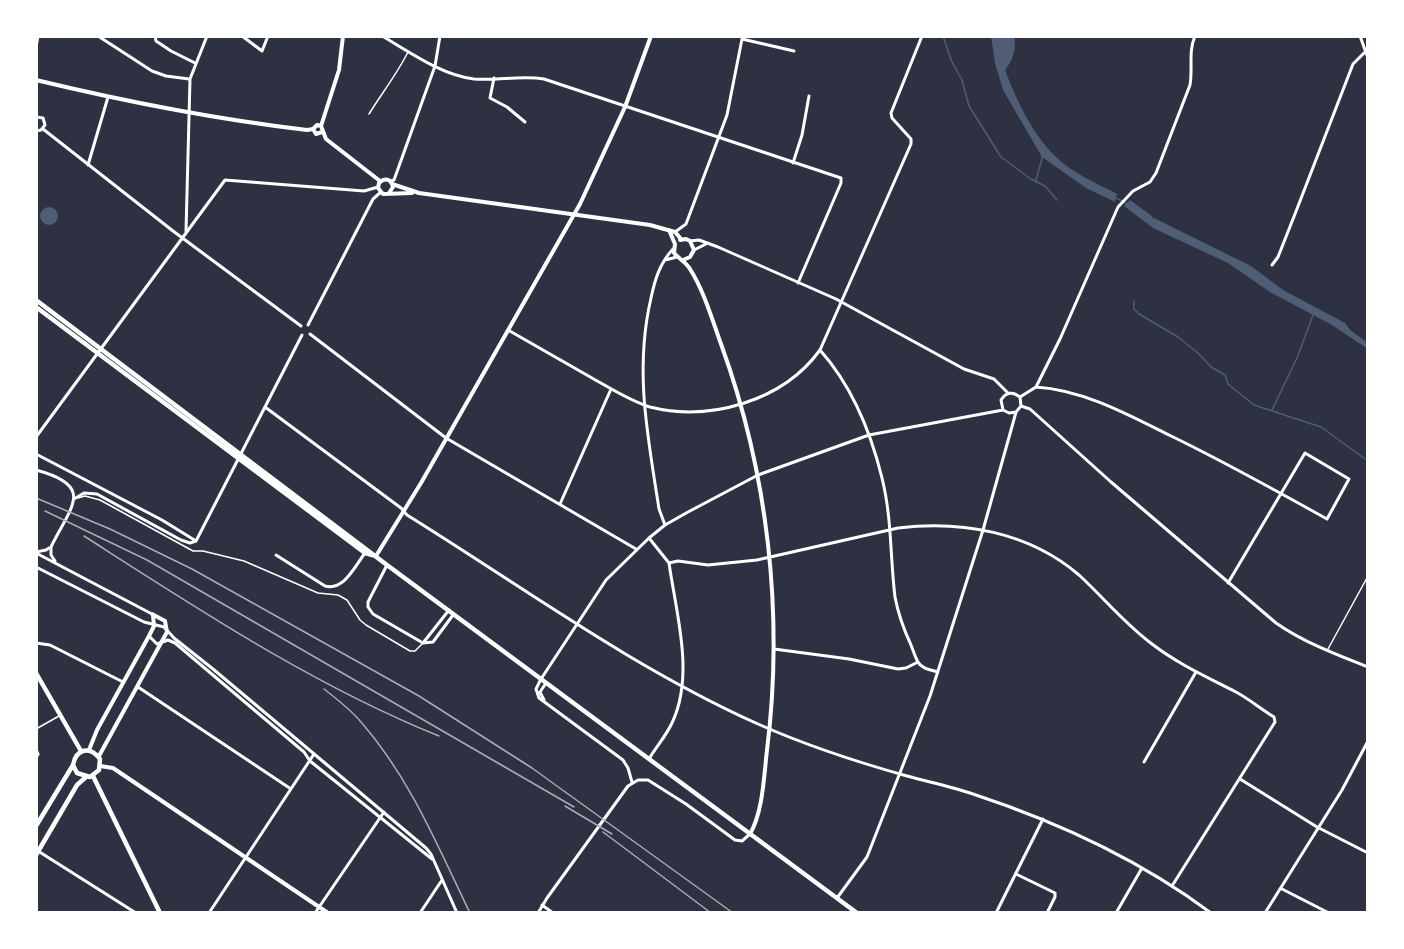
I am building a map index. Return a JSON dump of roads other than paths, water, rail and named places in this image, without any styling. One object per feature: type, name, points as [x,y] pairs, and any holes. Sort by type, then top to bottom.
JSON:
[{"type":"main road","points":[[36,300],[240,457]]},
{"type":"main road","points":[[36,307],[857,913]]},
{"type":"main road","points":[[37,676],[81,751]]},
{"type":"main road","points":[[36,826],[73,765],[75,756],[81,751],[89,750],[99,756],[100,766],[93,776],[86,777],[77,773],[73,765]]},
{"type":"main road","points":[[93,776],[160,913]]},
{"type":"main road","points":[[37,853],[77,785],[86,777]]},
{"type":"street","points":[[36,47],[38,36]]},
{"type":"street","points":[[155,36],[156,41],[195,63]]},
{"type":"street","points":[[186,233],[190,79],[207,36]]},
{"type":"street","points":[[242,36],[262,51],[268,36]]},
{"type":"street","points":[[343,36],[339,70],[321,126],[322,132],[326,139],[381,181]]},
{"type":"street","points":[[382,36],[435,66],[464,77],[477,79],[530,76],[544,79],[841,178],[841,183],[798,283]]},
{"type":"street","points":[[389,193],[435,66],[440,36]]},
{"type":"street","points":[[376,556],[404,512],[575,214],[626,107],[651,36]]},
{"type":"street","points":[[508,330],[612,389],[649,406],[710,411],[741,404],[776,388],[795,376],[813,360],[820,350],[911,144],[911,139],[892,118],[891,113],[922,36]]},
{"type":"street","points":[[1020,397],[1036,387],[1060,339],[1118,207],[1126,197],[1150,182],[1156,173],[1190,85],[1192,44],[1195,36]]},
{"type":"street","points":[[1360,36],[1368,58]]},
{"type":"street","points":[[99,37],[152,71],[166,76],[190,79]]},
{"type":"street","points":[[675,232],[686,224],[719,139],[742,39],[794,51]]},
{"type":"street","points":[[1272,265],[1278,257],[1353,64],[1365,52]]},
{"type":"street","points":[[494,78],[490,98],[507,107],[525,122]]},
{"type":"street","points":[[36,80],[108,98],[189,114],[313,129]]},
{"type":"street","points":[[793,163],[802,135],[809,96]]},
{"type":"street","points":[[88,165],[108,98]]},
{"type":"street","points":[[36,117],[44,120],[43,129]]},
{"type":"street","points":[[313,129],[315,125],[321,126]]},
{"type":"street","points":[[43,129],[182,238],[301,326],[308,325]]},
{"type":"street","points":[[36,131],[43,129]]},
{"type":"street","points":[[313,129],[316,134],[322,132]]},
{"type":"street","points":[[381,181],[385,179],[419,193]]},
{"type":"street","points":[[36,437],[225,180],[364,191],[378,187],[381,181]]},
{"type":"street","points":[[378,187],[381,192]]},
{"type":"street","points":[[308,325],[373,199],[381,192],[419,193],[650,225],[675,232],[681,239],[699,240],[842,303],[964,369],[994,379],[1008,393]]},
{"type":"street","points":[[669,230],[677,257]]},
{"type":"street","points":[[665,525],[658,509],[643,403],[642,359],[648,311],[656,276],[674,246],[681,239]]},
{"type":"street","points":[[690,241],[694,250]]},
{"type":"street","points":[[690,268],[690,257],[694,250],[707,244]]},
{"type":"street","points":[[538,913],[632,782],[640,779],[652,782],[735,840],[742,841],[754,827],[763,785],[770,729],[774,649],[769,558],[758,475],[741,404],[709,312],[690,268],[677,257],[665,260]]},
{"type":"street","points":[[683,260],[690,257]]},
{"type":"street","points":[[308,325],[311,328],[310,334]]},
{"type":"street","points":[[301,326],[299,331],[302,335]]},
{"type":"street","points":[[302,335],[310,334],[446,438],[636,549]]},
{"type":"street","points":[[74,499],[84,493],[98,494],[181,540],[190,543],[197,540],[302,335]]},
{"type":"street","points":[[820,350],[831,362],[849,392],[869,435],[882,478],[891,530],[895,597],[906,635],[918,662],[923,667],[938,672]]},
{"type":"street","points":[[1000,385],[1003,410]]},
{"type":"street","points":[[1036,387],[1083,396],[1107,406],[1200,450],[1282,494],[1327,519],[1349,478],[1305,453],[1282,494],[1228,584]]},
{"type":"street","points":[[560,504],[612,389]]},
{"type":"street","points":[[1003,396],[1013,392],[1020,397],[1022,406]]},
{"type":"street","points":[[993,411],[1001,404]]},
{"type":"street","points":[[837,898],[867,857],[900,774],[938,672],[983,530],[1016,412],[1022,406]]},
{"type":"street","points":[[1022,406],[1030,409],[1228,584],[1291,634],[1368,667]]},
{"type":"street","points":[[265,407],[404,512],[670,681],[770,729],[900,774],[971,794],[1043,819],[1142,868],[1211,913]]},
{"type":"street","points":[[632,782],[623,760],[547,703],[538,693],[537,685],[606,580],[636,549],[665,525],[758,475],[869,435],[993,411],[1016,412]]},
{"type":"street","points":[[1009,413],[1013,423]]},
{"type":"street","points":[[36,454],[197,540]]},
{"type":"street","points":[[36,470],[57,476],[68,483],[74,491],[74,499],[51,547],[51,555],[58,564]]},
{"type":"street","points":[[669,563],[678,561],[708,565],[769,558],[920,525],[951,525],[983,530],[1008,536],[1053,556],[1077,574],[1114,612],[1146,639],[1173,658],[1238,693],[1274,717],[1275,722],[1172,886]]},
{"type":"street","points":[[649,538],[669,563],[681,640],[683,674],[682,687],[672,723],[649,759]]},
{"type":"street","points":[[36,552],[51,547]]},
{"type":"street","points":[[276,555],[332,588],[342,583],[366,551]]},
{"type":"street","points":[[36,552],[165,621],[167,632],[162,643],[99,756]]},
{"type":"street","points":[[387,565],[368,605],[373,614],[423,643],[433,642],[454,614]]},
{"type":"street","points":[[36,567],[154,626],[162,626],[213,669],[310,760],[433,860]]},
{"type":"street","points":[[423,643],[449,610]]},
{"type":"street","points":[[89,750],[97,730],[154,626],[152,614]]},
{"type":"street","points":[[149,636],[154,642],[171,641],[314,754],[426,848],[431,854],[457,913]]},
{"type":"street","points":[[36,643],[50,645],[123,682]]},
{"type":"street","points":[[774,649],[849,659],[898,669],[918,662]]},
{"type":"street","points":[[210,673],[213,669]]},
{"type":"street","points":[[1143,762],[1196,672]]},
{"type":"street","points":[[538,693],[546,683]]},
{"type":"street","points":[[138,687],[291,789]]},
{"type":"street","points":[[1265,913],[1342,789],[1368,741]]},
{"type":"street","points":[[212,912],[314,754]]},
{"type":"street","points":[[100,766],[113,768],[328,913]]},
{"type":"street","points":[[1240,779],[1317,827],[1368,853]]},
{"type":"street","points":[[315,913],[384,812]]},
{"type":"street","points":[[996,913],[1043,819]]},
{"type":"street","points":[[37,853],[136,913]]},
{"type":"street","points":[[1116,913],[1142,868]]},
{"type":"street","points":[[1016,874],[1055,893],[1047,913]]},
{"type":"street","points":[[420,913],[442,880]]},
{"type":"street","points":[[1282,889],[1329,913]]},
{"type":"street","points":[[542,905],[553,913]]},
{"type":"lane","points":[[369,114],[394,78],[409,51]]},
{"type":"lane","points":[[74,499],[85,496],[100,500],[188,549],[244,561],[318,593],[338,595],[346,600],[366,625],[402,646],[415,651],[423,643]]},
{"type":"lane","points":[[197,540],[197,551]]},
{"type":"lane","points":[[1328,650],[1368,576]]},
{"type":"lane","points":[[36,729],[60,716]]},
{"type":"lane","points":[[36,748],[39,754],[36,759]]},
{"type":"water","points":[[991,36],[1012,36],[1015,39],[1013,56],[1005,70],[1020,104],[1039,137],[1068,167],[1117,194],[1115,202],[1086,188],[1042,157],[1003,90],[995,63]]},
{"type":"water","points":[[1130,200],[1153,219],[1251,266],[1283,290],[1345,323],[1350,330],[1368,343],[1368,349],[1332,325],[1270,292],[1228,263],[1153,228],[1124,206]]},
{"type":"water","points":[[49,207],[55,210],[58,216],[55,222],[49,225],[43,222],[40,216],[43,210]]},
{"type":"waterway","points":[[943,36],[951,60],[962,80],[969,106],[1001,157],[1031,179],[1045,186],[1057,200]]},
{"type":"waterway","points":[[1036,180],[1043,155]]},
{"type":"waterway","points":[[1116,198],[1128,204]]},
{"type":"waterway","points":[[1134,301],[1134,309],[1139,314],[1178,337],[1211,367],[1225,375],[1228,384],[1254,405],[1321,427],[1368,461]]},
{"type":"waterway","points":[[1272,410],[1297,358],[1313,315]]},
{"type":"railway","points":[[36,498],[110,529],[192,569],[419,696],[532,768],[733,913]]},
{"type":"railway","points":[[45,511],[147,560],[574,807]]},
{"type":"railway","points":[[84,536],[213,618],[301,670],[346,694],[439,736]]},
{"type":"railway","points":[[324,689],[357,717],[394,766],[422,814],[470,913]]},
{"type":"railway","points":[[565,806],[612,834]]},
{"type":"railway","points":[[603,832],[711,913]]}]
